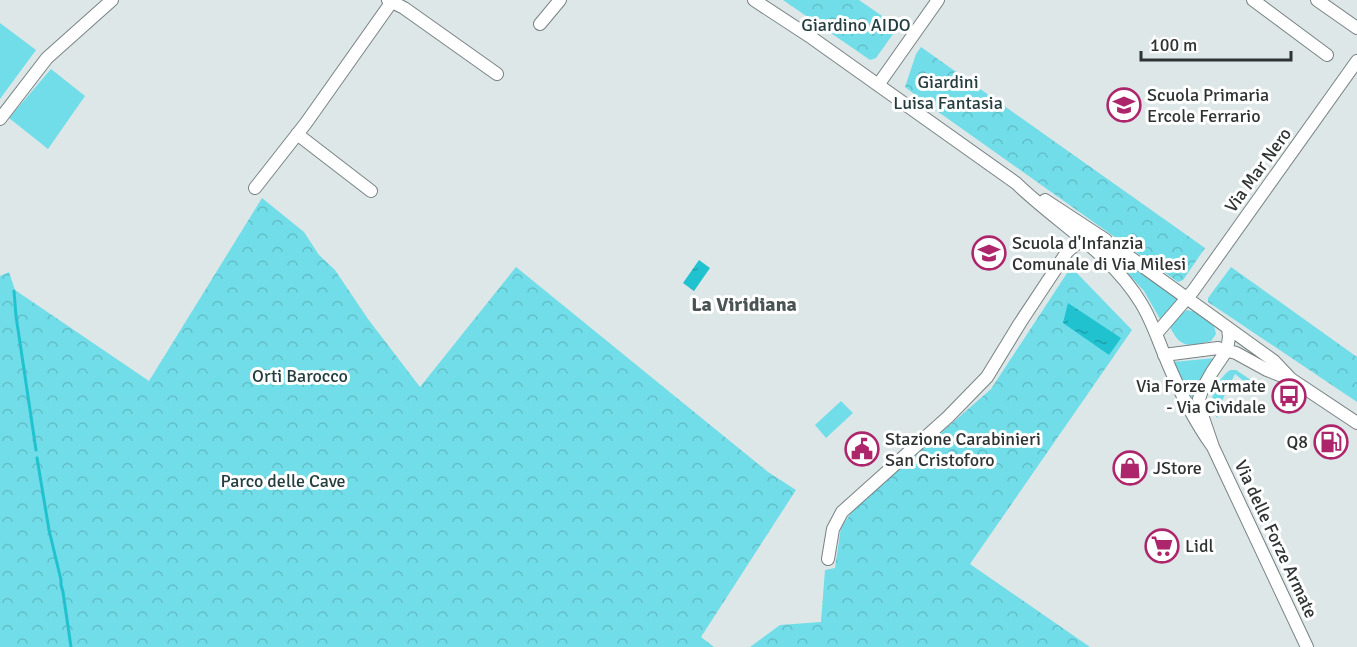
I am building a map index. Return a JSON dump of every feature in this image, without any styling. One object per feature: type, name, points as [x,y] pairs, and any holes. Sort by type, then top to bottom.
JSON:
[{"type":"street","points":[[0,119],[46,58],[112,0]]},
{"type":"street","points":[[540,24],[560,0]]},
{"type":"street","name":"Via delle Forze Armate","points":[[754,0],[812,38],[1016,183],[1032,191],[1126,254],[1274,362],[1291,379]]},
{"type":"street","points":[[878,85],[938,0]]},
{"type":"street","points":[[1253,0],[1327,55]]},
{"type":"street","points":[[1317,0],[1357,28]]},
{"type":"street","points":[[255,188],[297,135],[391,1],[497,74]]},
{"type":"street","name":"Via Mar Nero","points":[[1187,298],[1357,62]]},
{"type":"street","points":[[297,135],[371,191]]},
{"type":"street","name":"Via delle Forze Armate","points":[[1016,183],[1082,239],[1131,289],[1141,303],[1156,334],[1190,411],[1213,447]]},
{"type":"street","points":[[828,559],[833,529],[842,512],[941,423],[987,377],[1067,252],[1082,239],[1095,240],[1110,250],[1126,254]]},
{"type":"street","points":[[1059,263],[1080,253],[1098,254]]},
{"type":"street","points":[[1156,334],[1187,298]]},
{"type":"street","points":[[1227,350],[1228,328]]},
{"type":"street","points":[[1164,355],[1218,348],[1227,350],[1291,379],[1357,423]]},
{"type":"street","name":"Via delle Forze Armate","points":[[1227,350],[1206,381],[1199,399],[1200,409],[1213,447],[1308,647]]},
{"type":"green space","name":"Giardino AIDO","points":[[783,0],[859,0],[898,27],[876,58],[870,60]]},
{"type":"green space","points":[[0,23],[36,50],[0,99]]},
{"type":"green space","name":"Giardini Luisa Fantasia","points":[[921,47],[1205,248],[1183,280],[1178,282],[905,87],[916,54]]},
{"type":"green space","points":[[51,69],[85,96],[48,149],[9,118]]},
{"type":"green space","name":"Parco delle Cave","points":[[262,198],[304,232],[319,255],[335,270],[368,319],[420,387],[516,267],[768,472],[796,490],[701,637],[714,647],[0,647],[0,276],[9,272],[15,290],[149,381]]},
{"type":"green space","points":[[1128,263],[1179,301],[1160,319],[1144,291],[1124,269]]},
{"type":"green space","points":[[1071,267],[1132,330],[970,564],[1090,647],[750,647],[780,625],[821,622],[825,570],[835,568],[841,527],[854,509],[991,389]]},
{"type":"green space","points":[[1231,267],[1357,357],[1357,402],[1208,302],[1208,298]]},
{"type":"green space","points":[[1187,310],[1196,312],[1214,326],[1216,334],[1211,341],[1192,345],[1178,340],[1170,327],[1172,321]]},
{"type":"green space","points":[[1215,358],[1202,378],[1193,400],[1173,362]]},
{"type":"green space","points":[[1230,370],[1236,370],[1254,382],[1251,387],[1235,374],[1222,401],[1217,418],[1212,408],[1213,395],[1220,381]]},
{"type":"green space","points":[[841,401],[853,413],[826,438],[815,425]]},
{"type":"water","points":[[699,260],[710,268],[694,291],[683,283]]},
{"type":"water","points":[[1068,303],[1121,338],[1109,355],[1063,323]]},
{"type":"waterway","points":[[14,291],[36,450]]},
{"type":"waterway","points":[[37,458],[49,530],[61,580],[71,647]]},
{"type":"place","name":"Scuola Primaria Ercole Ferrario","points":[[1124,105]]},
{"type":"place","name":"Scuola d'Infanzia Comunale di Via Milesi","points":[[989,253]]},
{"type":"place","name":"Via Forze Armate - Via Cividale","points":[[1289,396]]},
{"type":"place","name":"Q8","points":[[1331,442]]},
{"type":"place","name":"Stazione Carabinieri San Cristoforo","points":[[862,449]]},
{"type":"place","name":"JStore","points":[[1130,468]]},
{"type":"place","name":"Lidl","points":[[1162,546]]},
{"type":"district","name":"La Viridiana","points":[[744,304]]},
{"type":"park label","name":"Orti Barocco","points":[[300,376]]}]
